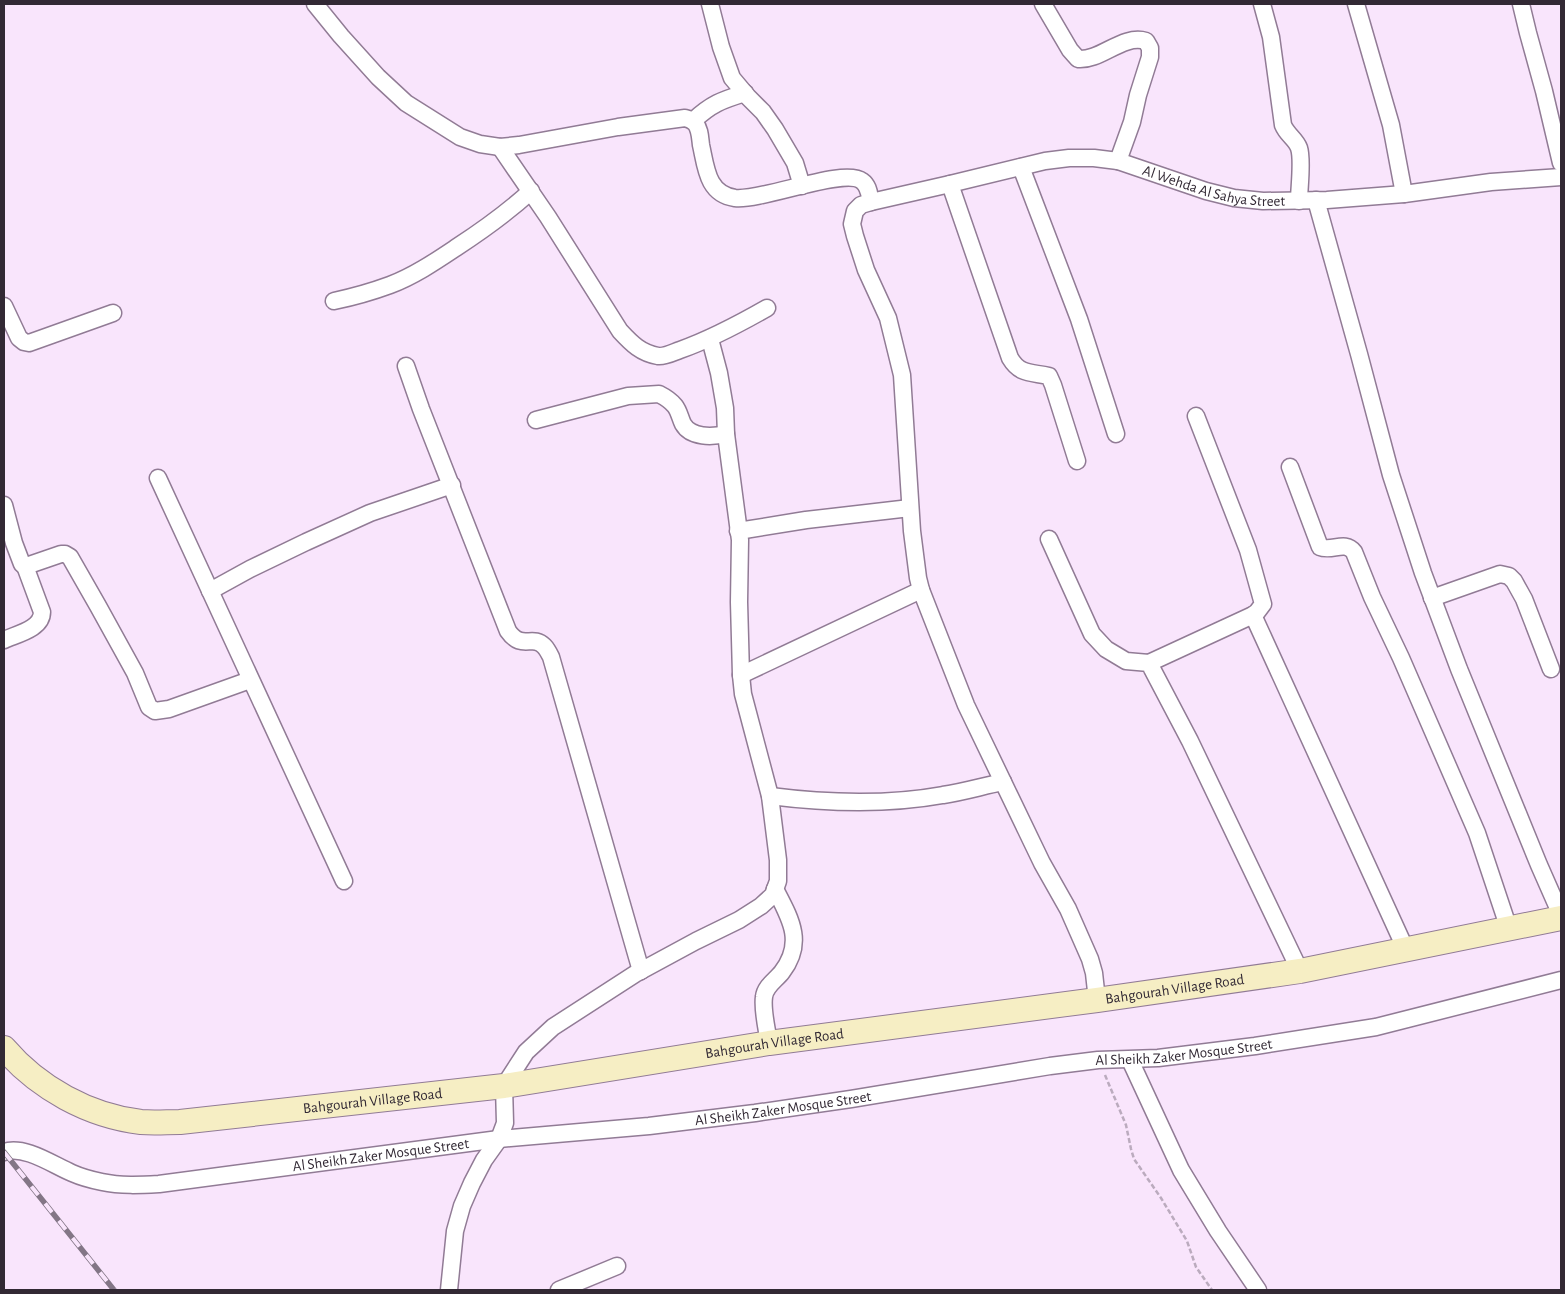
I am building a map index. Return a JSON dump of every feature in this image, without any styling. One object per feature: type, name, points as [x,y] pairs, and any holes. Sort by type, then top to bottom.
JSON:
[{"type":"street","points":[[315,4],[378,78],[406,104],[460,137],[480,144],[500,147],[519,145],[618,127],[685,118],[693,121],[699,129],[708,180],[724,195],[734,198],[745,198],[827,180],[854,178],[862,181],[868,188],[871,202],[861,205],[855,211],[852,224],[866,270],[888,318],[902,375],[910,508],[916,568],[921,590],[966,706],[1042,863],[1068,909],[1090,959],[1094,973],[1097,1000]]},
{"type":"street","points":[[710,4],[721,47],[732,78],[775,128],[795,163],[802,186]]},
{"type":"street","points":[[1043,4],[1070,50],[1078,59],[1087,60],[1117,46],[1140,39],[1146,41],[1150,48],[1150,57],[1132,122],[1118,161]]},
{"type":"street","points":[[1262,4],[1271,37],[1283,125],[1289,135],[1295,140],[1300,153],[1299,201]]},
{"type":"street","points":[[1356,4],[1391,125],[1404,194]]},
{"type":"street","points":[[1521,4],[1561,163]]},
{"type":"street","points":[[693,121],[706,109],[745,93]]},
{"type":"street","points":[[500,147],[531,191],[620,332],[634,346],[644,352],[661,356],[710,339],[767,308]]},
{"type":"street","name":"Al Wehda Al Sahya Street","points":[[871,202],[1045,161],[1069,158],[1094,158],[1118,161],[1206,191],[1234,198],[1263,201],[1299,201],[1404,194],[1491,182],[1561,177]]},
{"type":"street","points":[[1021,167],[1079,319],[1116,434]]},
{"type":"street","points":[[950,184],[1010,358],[1015,366],[1024,372],[1049,376],[1077,461]]},
{"type":"street","points":[[334,301],[391,285],[412,275],[468,240],[516,206],[531,191]]},
{"type":"street","points":[[1316,200],[1391,475],[1432,598],[1466,687],[1561,917]]},
{"type":"street","points":[[4,306],[20,338],[24,342],[29,343],[113,314]]},
{"type":"street","points":[[449,1290],[455,1231],[462,1206],[484,1160],[499,1139],[505,1123],[504,1090],[515,1068],[538,1040],[566,1018],[641,971],[739,920],[761,906],[773,895],[778,881],[778,860],[770,796],[743,694],[738,532],[726,434],[725,408],[719,373],[710,339]]},
{"type":"street","points":[[406,366],[508,631],[513,639],[518,641],[538,642],[545,647],[550,657],[641,971]]},
{"type":"street","points":[[536,420],[628,396],[659,394],[676,407],[683,425],[689,430],[701,435],[716,436],[726,434]]},
{"type":"street","points":[[1049,539],[1092,634],[1106,649],[1126,661],[1148,662],[1253,614],[1261,608],[1263,602],[1248,550],[1196,416]]},
{"type":"street","points":[[1290,467],[1320,547],[1325,549],[1345,546],[1352,548],[1354,552],[1372,597],[1401,658],[1477,833],[1509,929]]},
{"type":"street","points":[[158,478],[344,881]]},
{"type":"street","points":[[210,591],[274,557],[370,513],[452,486]]},
{"type":"street","points":[[4,505],[18,557],[25,566],[42,612],[42,616],[35,626],[4,640]]},
{"type":"street","points":[[738,532],[806,520],[910,508]]},
{"type":"street","points":[[25,566],[61,554],[70,557],[135,673],[150,707],[155,711],[176,707],[250,680]]},
{"type":"street","points":[[1432,598],[1500,574],[1508,576],[1514,581],[1524,599],[1551,669]]},
{"type":"street","points":[[741,674],[766,664],[836,628],[921,590]]},
{"type":"street","points":[[1253,614],[1406,950]]},
{"type":"street","points":[[1148,662],[1190,741],[1300,971]]},
{"type":"street","points":[[770,796],[803,800],[867,801],[911,799],[942,795],[1003,782]]},
{"type":"street","points":[[769,1043],[764,995],[769,985],[782,972],[792,957],[795,945],[794,934],[787,912],[775,889]]},
{"type":"street","name":"Bahgourah Village Road","points":[[4,1048],[34,1078],[66,1099],[103,1114],[141,1122],[180,1122],[504,1090],[769,1043],[1300,971],[1561,917]]},
{"type":"street","name":"Al Sheikh Zaker Mosque Street","points":[[4,1152],[20,1151],[37,1156],[74,1174],[92,1180],[130,1186],[159,1184],[499,1139],[649,1126],[755,1113],[851,1100],[1050,1066],[1098,1060],[1158,1058],[1228,1049],[1376,1027],[1561,980]]},
{"type":"street","points":[[1130,1060],[1181,1170],[1223,1239],[1258,1290]]},
{"type":"street","points":[[559,1290],[618,1266]]},
{"type":"path","points":[[1098,1060],[1126,1124],[1134,1159],[1161,1198],[1187,1241],[1196,1267],[1212,1290]]},
{"type":"railway","points":[[4,1152],[114,1290]]}]
